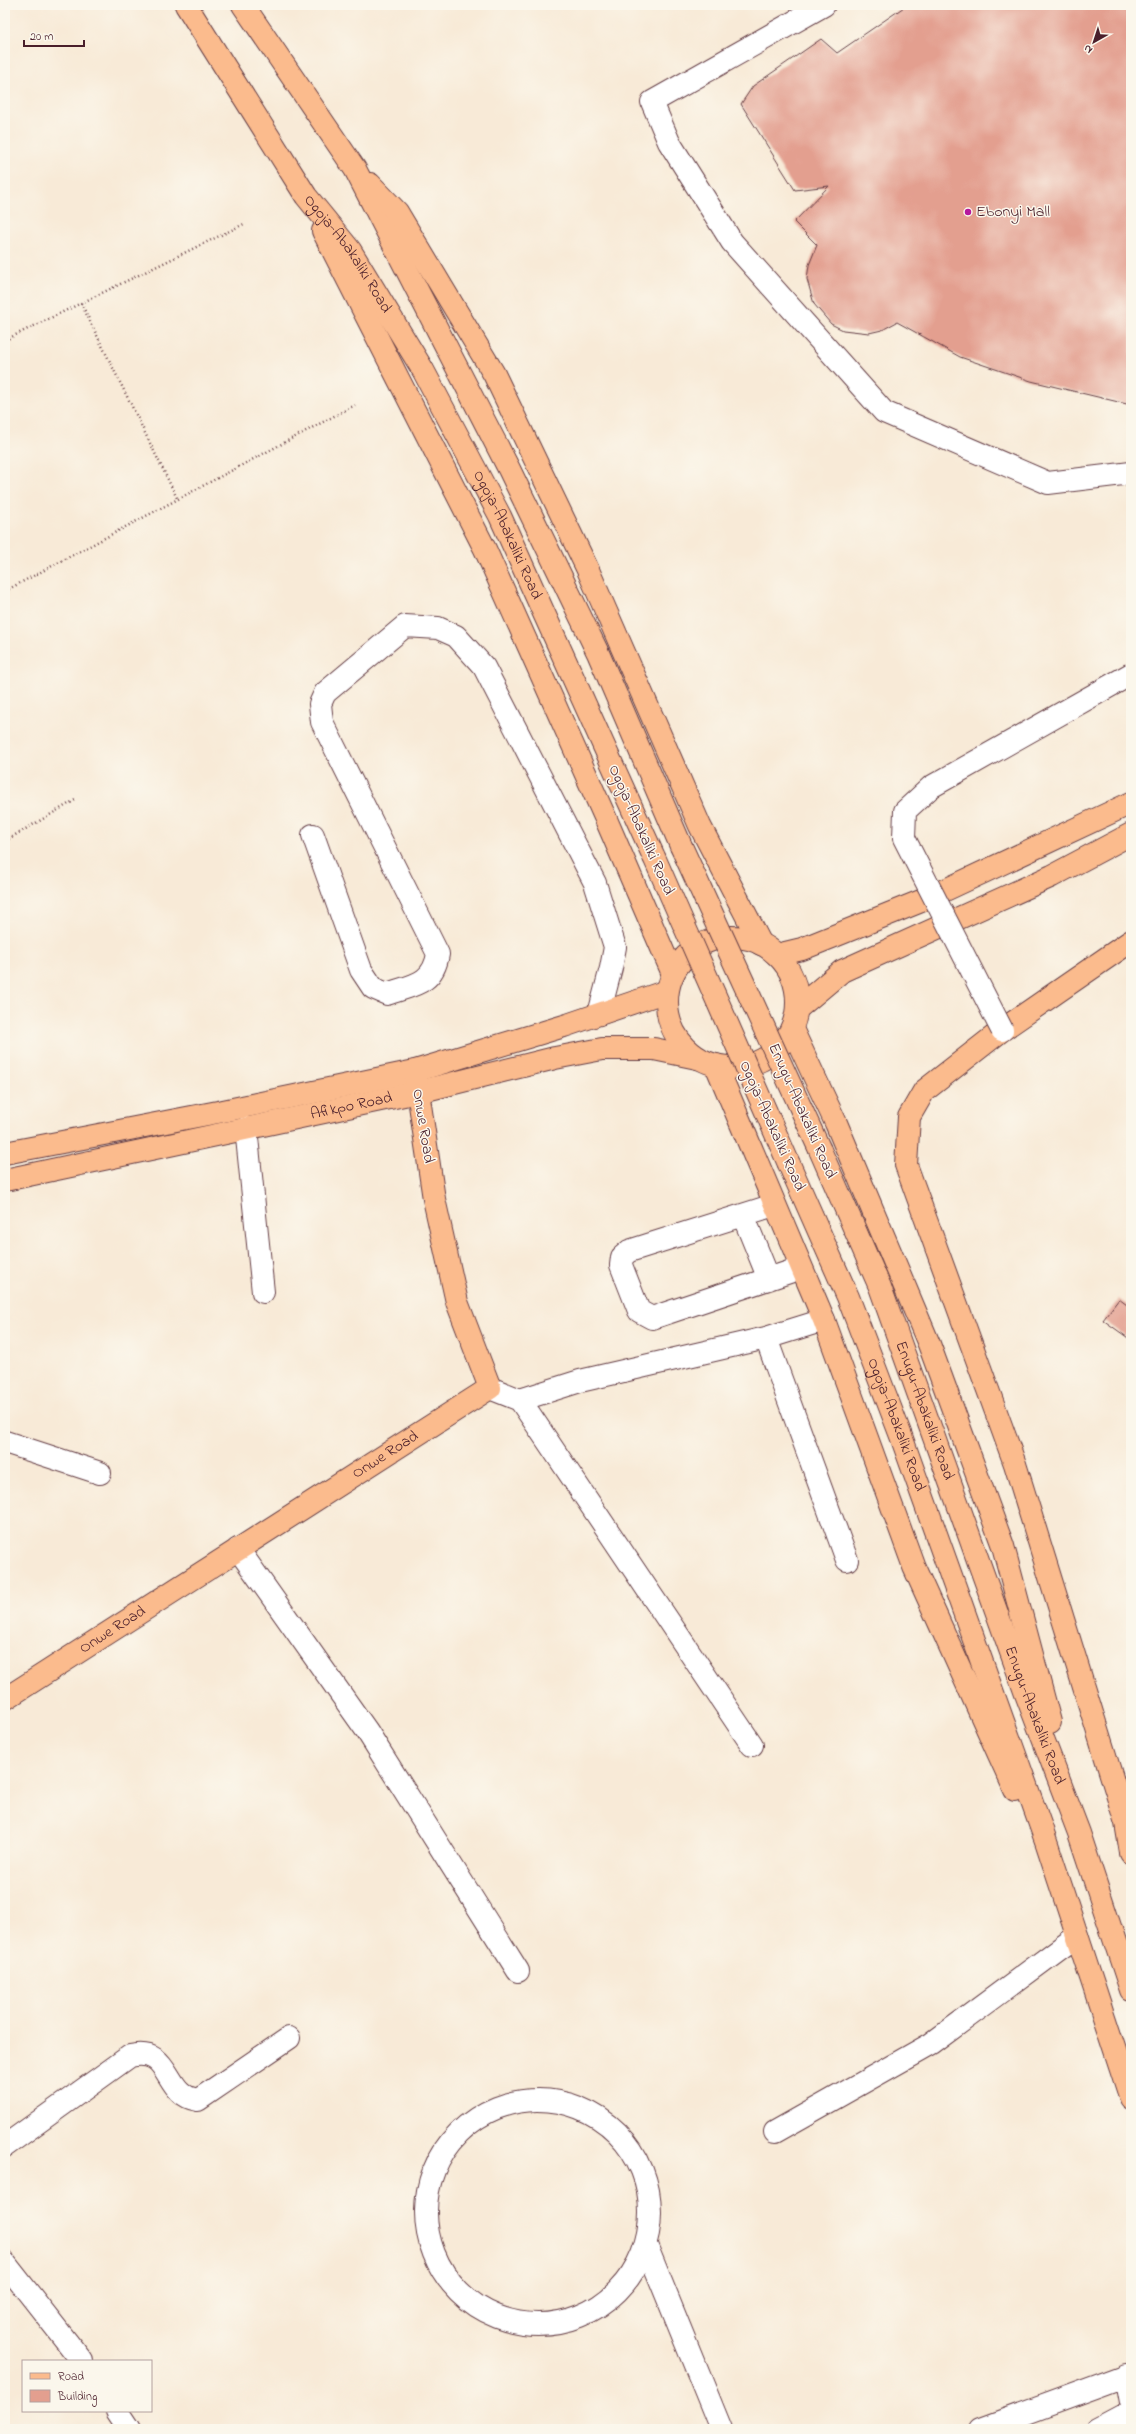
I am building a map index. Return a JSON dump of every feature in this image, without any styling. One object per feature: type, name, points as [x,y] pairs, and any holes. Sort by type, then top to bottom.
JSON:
[{"type":"main road","name":"Ogoja-Abakaliki Road","points":[[186,5],[306,196],[350,250],[423,370],[500,516],[654,857],[848,1297],[904,1443],[996,1704]]},
{"type":"main road","name":"Ogoja-Abakaliki Road","points":[[243,5],[355,169],[516,483],[598,653],[681,846]]},
{"type":"main road","points":[[355,169],[397,212],[494,374],[588,570],[700,826],[769,950],[789,970],[796,988],[798,1008],[792,1029],[782,1044],[769,1057],[752,1065],[733,1068],[707,1062],[682,1045],[672,1028],[667,1010],[670,982],[688,953],[710,940],[736,937],[769,950],[802,949],[926,899],[1131,803]]},
{"type":"main road","points":[[306,196],[485,549],[605,817],[670,982]]},
{"type":"main road","points":[[798,1008],[842,971],[1030,885],[1131,834]]},
{"type":"main road","name":"Enugu-Abakaliki Road","points":[[681,846],[820,1150],[880,1288],[1023,1687],[1079,1833],[1131,1990]]},
{"type":"main road","points":[[1014,858],[1030,885]]},
{"type":"main road","points":[[1131,941],[1002,1030],[924,1091],[909,1117],[906,1165],[1015,1464],[1126,1823],[1131,1853]]},
{"type":"main road","name":"Afikpo Road","points":[[5,1153],[223,1111],[415,1071],[599,1014],[670,982]]},
{"type":"main road","points":[[792,1029],[836,1123],[929,1344],[1003,1546],[1079,1833]]},
{"type":"main road","name":"Afikpo Road","points":[[5,1180],[418,1092],[555,1058],[602,1049],[654,1049],[707,1062]]},
{"type":"main road","points":[[707,1062],[774,1205],[824,1320],[914,1567],[1009,1781],[1046,1841]]},
{"type":"main road","name":"Onwe Road","points":[[5,1699],[238,1548],[490,1388],[457,1302],[434,1199],[415,1071]]},
{"type":"main road","name":"Enugu-Abakaliki Road","points":[[996,1704],[1046,1841],[1131,2099]]},
{"type":"street","points":[[824,5],[652,102],[669,142],[732,242],[884,412],[1048,483],[1131,473]]},
{"type":"street","points":[[313,835],[361,970],[373,988],[387,994],[426,980],[436,968],[438,954],[322,722],[320,704],[325,693],[405,626],[438,628],[456,636],[484,667],[595,883],[614,947],[611,968],[599,1014]]},
{"type":"street","points":[[1002,1030],[904,838],[904,811],[931,787],[1131,674]]},
{"type":"street","points":[[246,1128],[263,1292]]},
{"type":"street","points":[[774,1205],[629,1251],[622,1257],[621,1265],[639,1311],[652,1318],[801,1268]]},
{"type":"street","points":[[743,1215],[769,1279]]},
{"type":"street","points":[[520,1400],[580,1381],[766,1338],[824,1320]]},
{"type":"street","points":[[766,1338],[847,1560]]},
{"type":"street","points":[[490,1388],[520,1400],[752,1745]]},
{"type":"street","points":[[5,1442],[100,1473]]},
{"type":"street","points":[[238,1548],[367,1731],[518,1972]]},
{"type":"street","points":[[775,2132],[931,2044],[1077,1936]]},
{"type":"street","points":[[5,2146],[130,2056],[144,2052],[154,2057],[182,2094],[189,2099],[198,2100],[289,2038]]},
{"type":"street","points":[[646,2244],[630,2278],[604,2304],[570,2320],[552,2323],[515,2322],[480,2308],[452,2284],[441,2269],[433,2252],[425,2216],[430,2179],[446,2146],[472,2120],[506,2103],[524,2100],[561,2102],[596,2115],[616,2131],[635,2154],[643,2171],[651,2208],[646,2244],[721,2429]]},
{"type":"street","points":[[5,2263],[81,2360]]},
{"type":"street","points":[[981,2429],[1129,2374],[1131,2402]]},
{"type":"street","points":[[118,2412],[129,2429]]},
{"type":"street","points":[[1099,2429],[1131,2412]]},
{"type":"path","points":[[5,340],[244,224]]},
{"type":"path","points":[[80,303],[178,500]]},
{"type":"path","points":[[5,591],[178,500],[355,404]]},
{"type":"path","points":[[5,841],[77,799]]},
{"type":"building","name":"Ebonyi Mall","points":[[907,5],[1131,5],[1131,405],[1031,381],[960,357],[897,322],[882,330],[869,333],[843,330],[831,324],[814,304],[807,279],[809,265],[817,245],[794,222],[829,186],[795,190],[741,104],[753,86],[821,39],[837,53]]},
{"type":"building","points":[[1119,1299],[1131,1308],[1131,1340],[1103,1320]]},
{"type":"place","name":"Ebonyi Mall","points":[[968,212]]}]
